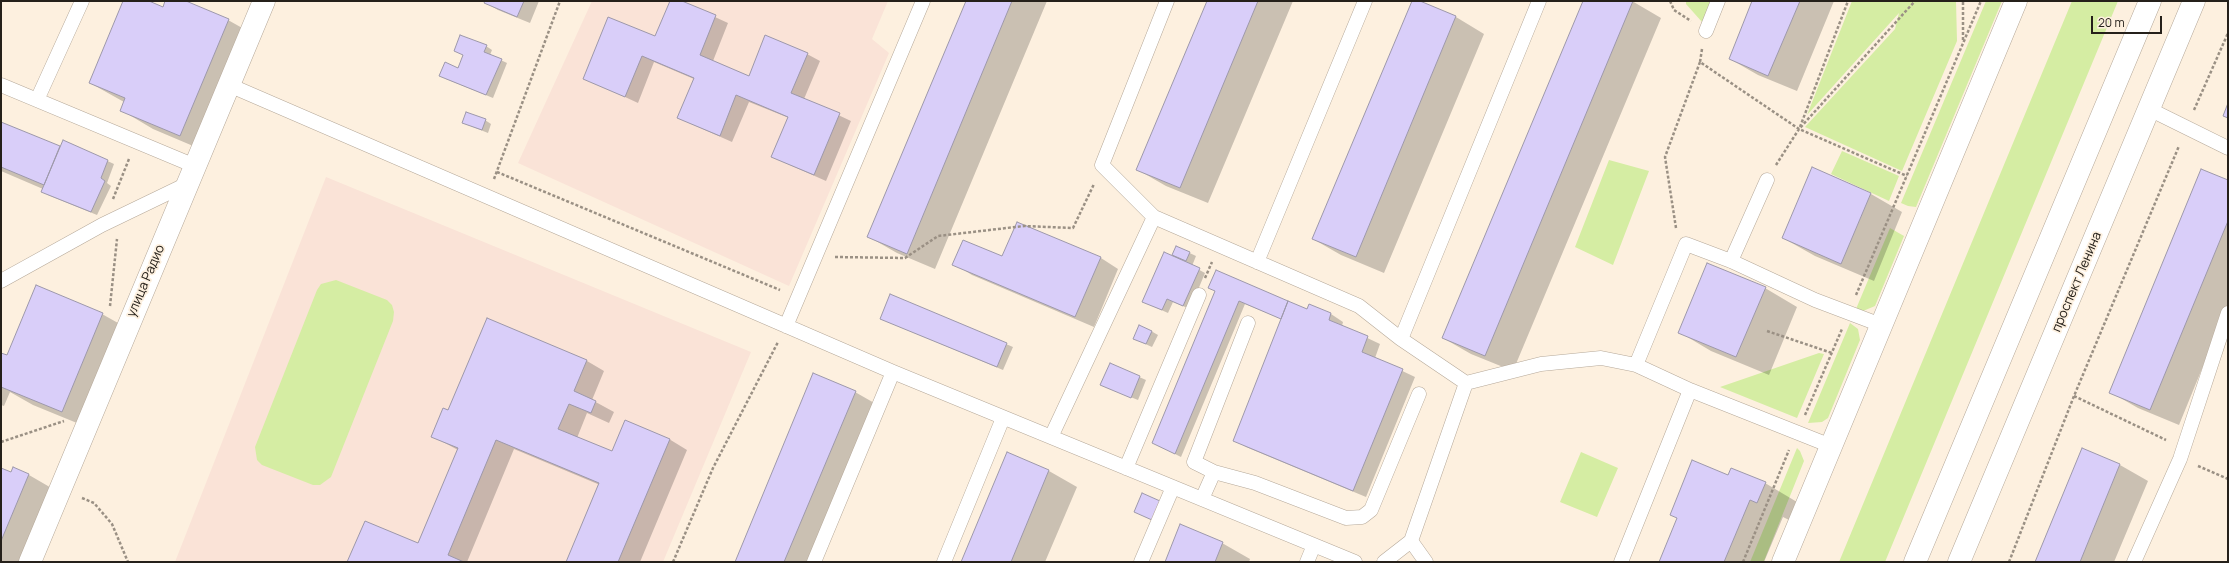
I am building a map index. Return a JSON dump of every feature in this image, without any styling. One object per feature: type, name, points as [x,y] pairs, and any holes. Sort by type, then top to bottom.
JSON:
[{"type":"main road","points":[[1783,562],[2016,1]]},
{"type":"main road","points":[[1915,562],[2150,1]]},
{"type":"main road","name":"проспект Ленина","points":[[1959,562],[2194,1]]},
{"type":"main road","name":"улица Радио","points":[[30,562],[229,85],[259,3]]},
{"type":"lane","points":[[37,100],[82,1]]},
{"type":"lane","points":[[786,326],[923,1]]},
{"type":"lane","points":[[1167,1],[1102,165],[1154,217],[1359,306],[1401,339],[1466,383],[1541,364],[1601,358],[1636,365],[1690,390],[1831,446]]},
{"type":"lane","points":[[1257,262],[1365,1]]},
{"type":"lane","points":[[1401,339],[1539,1]]},
{"type":"lane","points":[[1706,31],[1718,1]]},
{"type":"lane","points":[[1,85],[136,142],[191,175],[119,217],[1,281]]},
{"type":"lane","points":[[229,85],[893,372],[1355,562]]},
{"type":"lane","points":[[2149,109],[2228,148]]},
{"type":"lane","points":[[1731,262],[1767,180]]},
{"type":"lane","points":[[1051,437],[1154,217]]},
{"type":"lane","points":[[1636,365],[1686,244],[1731,262],[1848,314],[1881,325]]},
{"type":"lane","points":[[1126,468],[1199,295]]},
{"type":"lane","points":[[2134,562],[2180,459],[2228,313]]},
{"type":"lane","points":[[1248,323],[1194,462],[1214,472],[1255,483],[1346,518],[1362,517],[1371,510],[1419,394]]},
{"type":"lane","points":[[814,562],[893,372]]},
{"type":"lane","points":[[1384,562],[1412,541],[1466,383]]},
{"type":"lane","points":[[1621,562],[1690,390]]},
{"type":"lane","points":[[944,562],[1003,418]]},
{"type":"lane","points":[[1202,499],[1214,472]]},
{"type":"lane","points":[[1141,562],[1173,487]]},
{"type":"lane","points":[[1412,541],[1426,562]]},
{"type":"lane","points":[[1307,562],[1314,545]]},
{"type":"path","points":[[488,197],[560,1]]},
{"type":"path","points":[[1670,1],[1674,10],[1706,31],[1700,62],[1665,157],[1678,240],[1686,244]]},
{"type":"path","points":[[1799,129],[1848,1]]},
{"type":"path","points":[[1767,180],[1799,129],[1916,1]]},
{"type":"path","points":[[1963,1],[1963,43]]},
{"type":"path","points":[[1742,562],[1981,1]]},
{"type":"path","points":[[2009,562],[2074,396],[2186,128],[2228,34]]},
{"type":"path","points":[[1700,62],[1799,129],[1906,176]]},
{"type":"path","points":[[102,225],[136,142]]},
{"type":"path","points":[[816,257],[905,258],[938,236],[1024,226],[1073,228],[1102,165]]},
{"type":"path","points":[[497,172],[799,298]]},
{"type":"path","points":[[110,308],[119,217]]},
{"type":"path","points":[[1199,295],[1218,246]]},
{"type":"path","points":[[673,562],[713,468],[786,326]]},
{"type":"path","points":[[1767,331],[1832,353]]},
{"type":"path","points":[[2074,396],[2175,444],[2180,459],[2228,479]]},
{"type":"path","points":[[1,442],[66,420]]},
{"type":"path","points":[[60,488],[94,503],[112,524],[128,562]]},
{"type":"shaded area","points":[[592,1],[888,1],[872,39],[889,53],[789,286],[518,163]]},
{"type":"shaded area","points":[[326,177],[751,352],[663,562],[175,562]]},
{"type":"green space","points":[[1686,1],[1711,1],[1702,22],[1686,4]]},
{"type":"green space","points":[[1852,1],[1956,1],[1957,41],[1902,171],[1805,127],[1895,29],[1899,13],[1807,115]]},
{"type":"green space","points":[[1986,1],[2002,1],[1916,207],[1908,206],[1901,203]]},
{"type":"green space","points":[[2072,1],[2118,1],[1885,562],[1839,562]]},
{"type":"green space","points":[[1842,151],[1899,176],[1889,201],[1831,174]]},
{"type":"green space","points":[[1609,160],[1649,171],[1613,265],[1575,247]]},
{"type":"green space","points":[[1890,228],[1904,236],[1875,306],[1863,311],[1856,309]]},
{"type":"green space","points":[[336,280],[387,300],[392,305],[394,312],[393,321],[331,477],[320,485],[313,485],[262,465],[257,460],[255,447],[317,290],[321,284]]},
{"type":"green space","points":[[1850,323],[1858,329],[1860,340],[1828,418],[1822,422],[1808,423]]},
{"type":"green space","points":[[1819,353],[1824,354],[1797,418],[1720,387]]},
{"type":"green space","points":[[1797,448],[1800,451],[1804,461],[1764,561],[1750,562]]},
{"type":"green space","points":[[1581,452],[1618,468],[1597,517],[1560,502]]},
{"type":"building","points":[[123,1],[149,1],[163,7],[165,1],[186,1],[229,19],[180,136],[120,111],[125,98],[89,83]]},
{"type":"building","points":[[485,1],[524,1],[517,17],[484,3]]},
{"type":"building","points":[[670,1],[682,1],[716,15],[700,55],[749,76],[765,35],[808,53],[791,93],[840,113],[814,175],[771,157],[788,117],[736,95],[720,136],[677,118],[694,78],[642,56],[625,97],[583,79],[608,17],[655,36]]},
{"type":"building","points":[[966,1],[1012,1],[907,254],[867,237]]},
{"type":"building","points":[[1207,1],[1258,1],[1180,188],[1136,170]]},
{"type":"building","points":[[1412,1],[1420,1],[1456,16],[1356,257],[1312,239]]},
{"type":"building","points":[[1583,1],[1633,1],[1485,356],[1442,338]]},
{"type":"building","points":[[1752,1],[1800,1],[1768,76],[1729,59]]},
{"type":"building","points":[[460,35],[487,45],[484,52],[502,59],[486,95],[439,76],[445,62],[458,68],[463,55],[454,51]]},
{"type":"building","points":[[2228,103],[2228,118],[2223,116]]},
{"type":"building","points":[[466,112],[486,119],[482,130],[462,123]]},
{"type":"building","points":[[1,122],[60,146],[44,185],[1,167]]},
{"type":"building","points":[[63,140],[108,160],[101,178],[105,181],[91,212],[41,192]]},
{"type":"building","points":[[1812,167],[1871,193],[1841,264],[1782,238]]},
{"type":"building","points":[[2201,169],[2228,180],[2228,221],[2150,410],[2109,393]]},
{"type":"building","points":[[1017,222],[1101,257],[1075,317],[952,265],[963,240],[1002,256]]},
{"type":"building","points":[[1176,246],[1190,252],[1186,261],[1172,255]]},
{"type":"building","points":[[1164,252],[1200,268],[1183,306],[1167,299],[1162,310],[1142,302]]},
{"type":"building","points":[[1707,263],[1766,287],[1736,357],[1678,333]]},
{"type":"building","points":[[1216,270],[1288,301],[1281,319],[1239,301],[1175,454],[1152,443],[1215,291],[1208,288]]},
{"type":"building","points":[[36,285],[103,313],[62,412],[1,387],[1,353],[7,355]]},
{"type":"building","points":[[890,294],[1007,343],[997,367],[880,319]]},
{"type":"building","points":[[1288,301],[1307,309],[1309,304],[1331,313],[1329,320],[1368,336],[1362,352],[1403,369],[1353,491],[1233,441]]},
{"type":"building","points":[[487,318],[587,360],[574,391],[596,401],[591,413],[569,404],[558,429],[612,451],[625,420],[670,439],[618,562],[566,562],[599,483],[496,440],[448,555],[464,562],[347,562],[365,521],[418,543],[458,448],[431,437],[443,408],[448,410]]},
{"type":"building","points":[[1139,325],[1152,331],[1146,344],[1133,339]]},
{"type":"building","points":[[1110,363],[1140,376],[1131,398],[1100,385]]},
{"type":"building","points":[[813,373],[856,391],[784,562],[735,562]]},
{"type":"building","points":[[2082,448],[2120,464],[2080,562],[2035,562]]},
{"type":"building","points":[[1007,452],[1049,470],[1011,562],[961,562]]},
{"type":"building","points":[[1692,460],[1728,475],[1731,468],[1766,482],[1757,503],[1750,500],[1724,562],[1659,562],[1677,518],[1670,515]]},
{"type":"building","points":[[13,467],[29,474],[1,541],[1,468],[11,472]]},
{"type":"building","points":[[1142,493],[1160,501],[1152,520],[1134,512]]},
{"type":"building","points":[[1180,524],[1223,542],[1215,562],[1165,562]]}]
